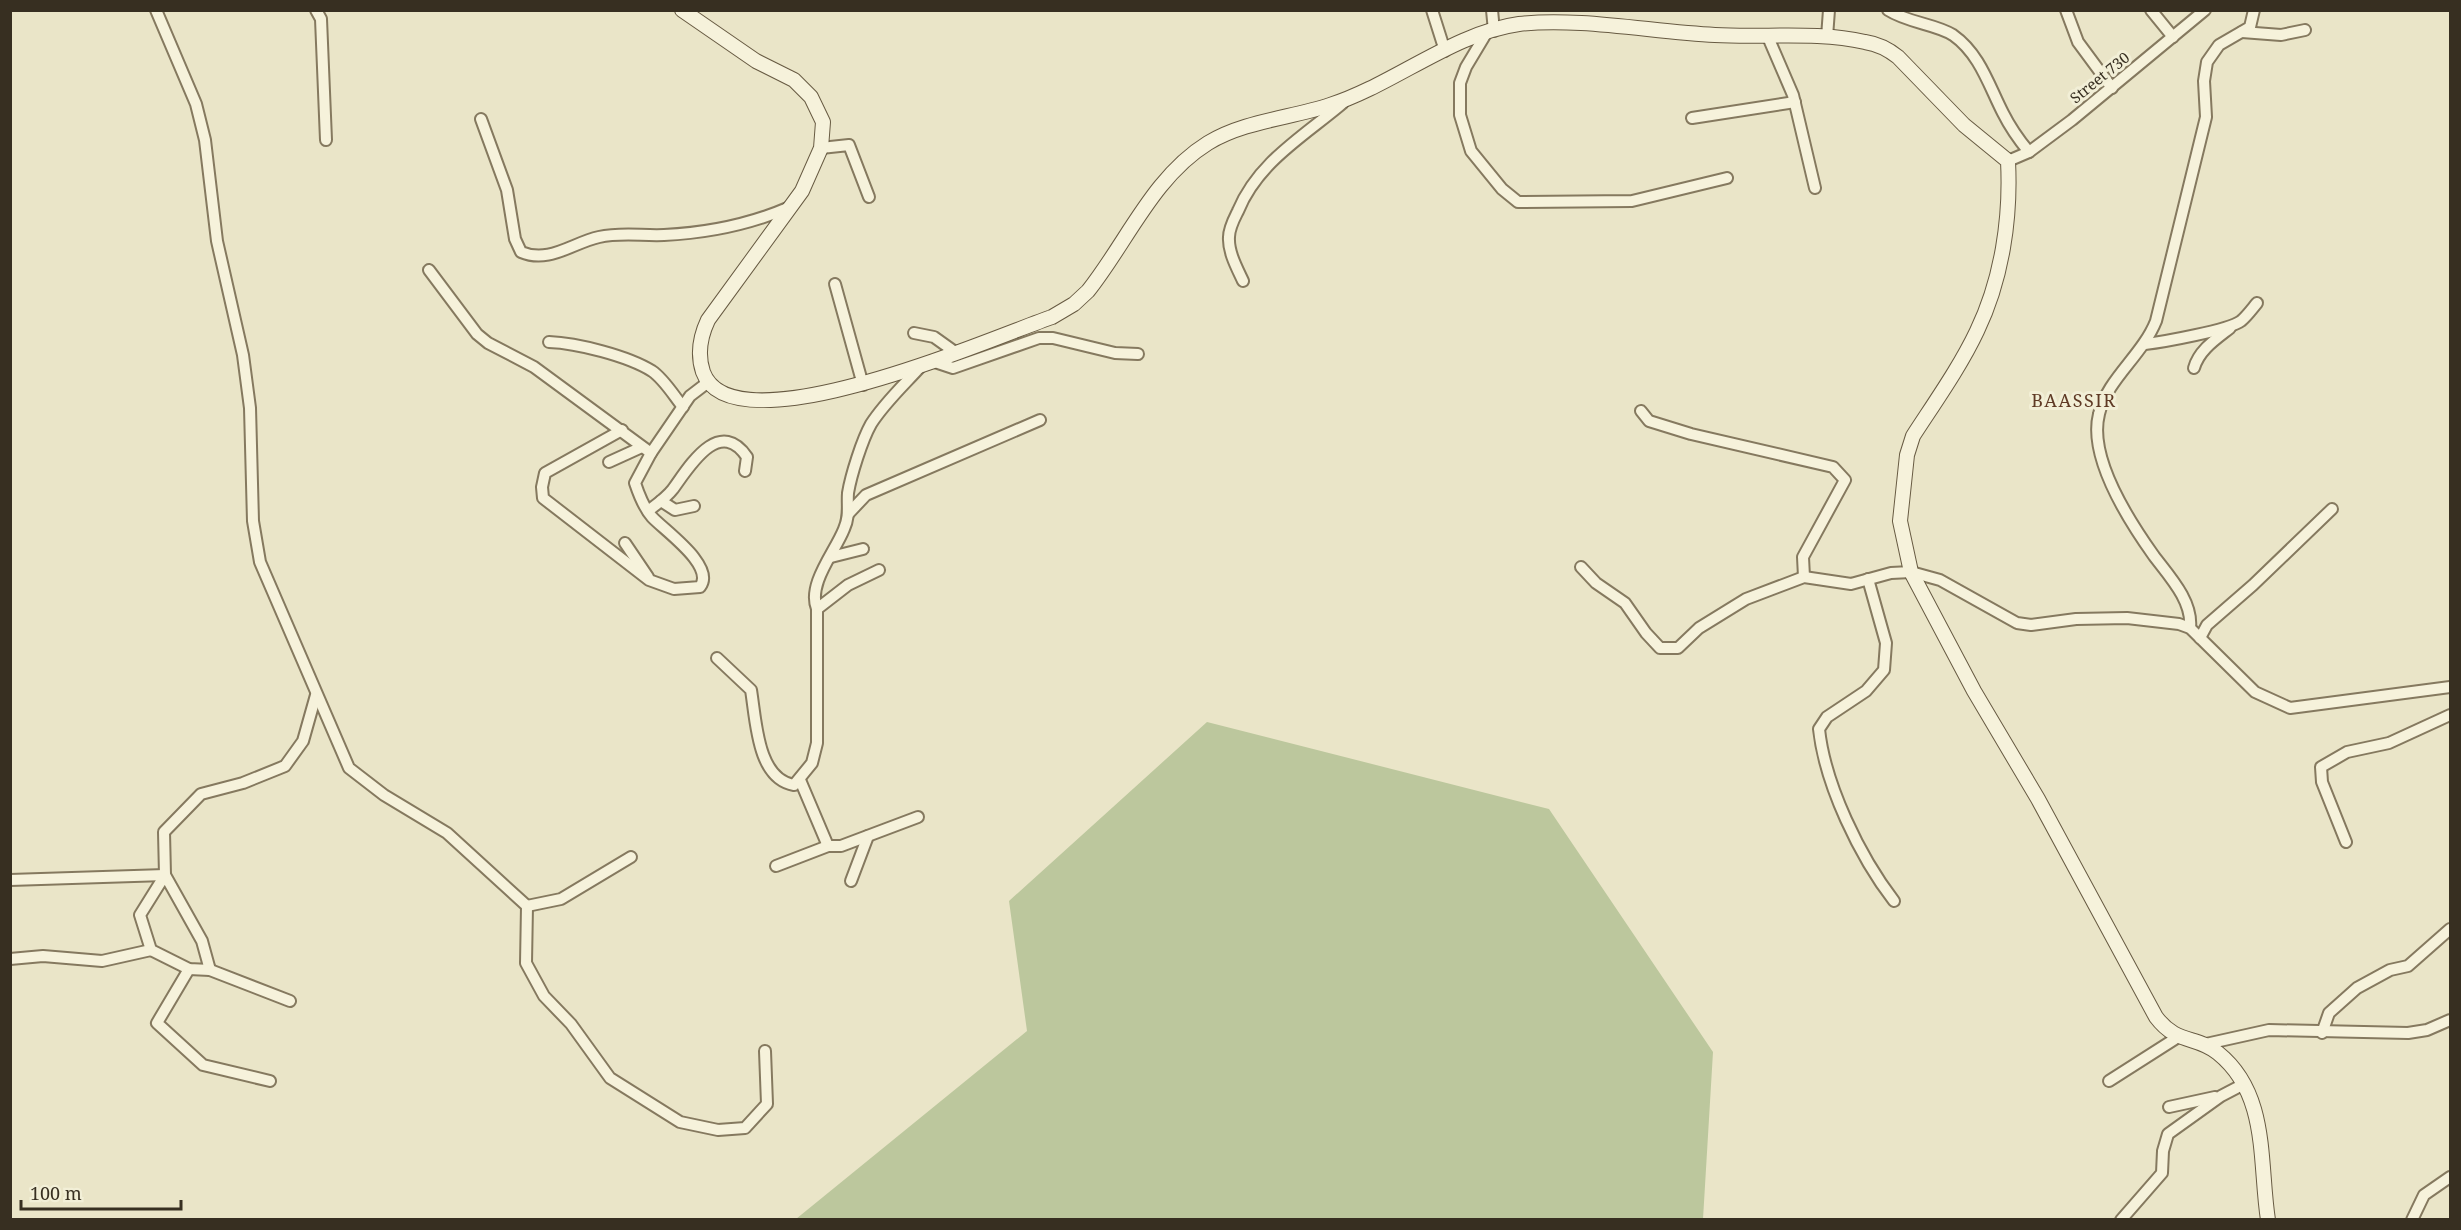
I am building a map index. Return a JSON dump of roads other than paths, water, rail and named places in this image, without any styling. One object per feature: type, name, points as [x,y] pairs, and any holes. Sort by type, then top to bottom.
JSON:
[{"type":"street","points":[[156,10],[196,104],[205,140],[217,241],[243,355],[250,408],[253,522],[260,562],[349,768],[384,795],[447,833],[527,906],[526,963],[544,996],[571,1024],[610,1078],[680,1122],[718,1130],[745,1128],[767,1104],[765,1051]]},
{"type":"street","points":[[316,10],[321,20],[326,140]]},
{"type":"street","points":[[682,10],[756,61],[801,87],[811,97],[823,122],[821,148],[802,191],[708,320],[699,347],[700,363],[707,383],[730,398],[747,401],[801,397],[863,385],[1052,316],[1074,304],[1098,279],[1154,195],[1193,153],[1210,141],[1238,130],[1348,99],[1445,51],[1490,32],[1517,25],[1548,22],[1768,37],[1827,37],[1867,42],[1886,48],[1898,57],[1971,131],[2008,161],[2008,207],[1993,291],[1977,332],[1913,436],[1907,455],[1900,521],[1911,572],[1974,692],[2038,799],[2142,993],[2161,1023],[2178,1037],[2206,1044],[2225,1060],[2244,1084],[2253,1106],[2262,1143],[2268,1220]]},
{"type":"street","points":[[1431,10],[1445,51]]},
{"type":"street","points":[[1492,10],[1490,32],[1466,67],[1460,83],[1459,97],[1463,131],[1483,168],[1502,189],[1518,202],[1632,201],[1727,178]]},
{"type":"street","points":[[1827,37],[1829,10]]},
{"type":"street","points":[[1888,10],[1914,23],[1951,34],[1964,44],[1981,66],[2004,114],[2030,152]]},
{"type":"street","points":[[2066,10],[2078,42],[2112,87]]},
{"type":"street","points":[[2151,10],[2173,37]]},
{"type":"street","name":"Street 730","points":[[2008,161],[2030,152],[2205,10]]},
{"type":"street","points":[[2190,628],[2187,604],[2134,524],[2105,470],[2097,446],[2098,415],[2103,400],[2145,344],[2156,321],[2206,117],[2204,81],[2207,62],[2218,45],[2250,27],[2254,10]]},
{"type":"street","points":[[2242,32],[2281,35],[2305,30]]},
{"type":"street","points":[[1768,37],[1795,102],[1815,188]]},
{"type":"street","points":[[1243,281],[1235,263],[1229,237],[1243,199],[1254,182],[1290,144],[1348,99]]},
{"type":"street","points":[[1692,118],[1795,102]]},
{"type":"street","points":[[481,119],[507,190],[515,239],[521,252],[531,256],[542,257],[556,254],[582,242],[613,234],[663,235],[717,228],[769,216],[790,207]]},
{"type":"street","points":[[821,148],[849,145],[869,197]]},
{"type":"street","points":[[429,270],[470,325],[488,343],[534,367],[646,450]]},
{"type":"street","points":[[835,284],[863,385]]},
{"type":"street","points":[[2194,368],[2197,359],[2206,348],[2242,320],[2257,303]]},
{"type":"street","points":[[2145,344],[2174,340],[2233,326]]},
{"type":"street","points":[[914,333],[934,337],[955,351]]},
{"type":"street","points":[[928,362],[952,368],[1026,341],[1046,338],[1115,353],[1138,354]]},
{"type":"street","points":[[549,342],[572,343],[634,363],[654,372],[683,407]]},
{"type":"street","points":[[849,513],[849,488],[872,424],[928,362]]},
{"type":"street","points":[[622,430],[545,473],[542,487],[543,498],[650,580],[667,587],[689,589],[700,586],[704,578],[701,568],[692,555],[648,511],[635,483],[646,450],[690,396],[707,383]]},
{"type":"street","points":[[1641,411],[1649,422],[1833,467],[1841,474],[1845,480],[1803,557],[1804,577]]},
{"type":"street","points":[[717,658],[751,690],[757,735],[777,779],[794,785],[812,763],[817,743],[817,609],[813,599],[816,586],[849,513],[866,495],[1040,420]]},
{"type":"street","points":[[648,511],[672,490],[689,465],[716,443],[728,442],[740,448],[747,457],[744,471]]},
{"type":"street","points":[[609,462],[646,450]]},
{"type":"street","points":[[661,501],[675,510],[694,506]]},
{"type":"street","points":[[2200,638],[2207,626],[2331,509]]},
{"type":"street","points":[[625,543],[650,580]]},
{"type":"street","points":[[831,557],[863,549]]},
{"type":"street","points":[[1581,567],[1596,583],[1625,603],[1660,648],[1678,648],[1699,628],[1746,599],[1804,577],[1851,584],[1891,573],[1911,572],[1940,580],[2017,623],[2031,625],[2076,619],[2127,618],[2190,628],[2255,692],[2290,708],[2451,687]]},
{"type":"street","points":[[817,609],[848,585],[879,570]]},
{"type":"street","points":[[1868,579],[1875,612],[1886,643],[1884,670],[1866,691],[1827,717],[1819,729],[1829,776],[1863,856],[1894,901]]},
{"type":"street","points":[[210,970],[202,941],[165,875],[164,832],[201,795],[243,783],[285,766],[303,741],[316,695]]},
{"type":"street","points":[[2346,842],[2322,782],[2321,767],[2347,752],[2389,743],[2451,715]]},
{"type":"street","points":[[800,780],[828,846]]},
{"type":"street","points":[[776,866],[828,846],[841,846],[918,817]]},
{"type":"street","points":[[851,881],[868,836]]},
{"type":"street","points":[[527,906],[561,899],[631,857]]},
{"type":"street","points":[[10,880],[165,875]]},
{"type":"street","points":[[151,950],[140,915],[165,875]]},
{"type":"street","points":[[2322,1033],[2329,1013],[2357,988],[2390,970],[2408,966],[2451,929]]},
{"type":"street","points":[[10,959],[43,956],[102,961],[151,950],[189,969],[210,970],[290,1001]]},
{"type":"street","points":[[189,969],[157,1023],[203,1065],[270,1081]]},
{"type":"street","points":[[2206,1044],[2269,1030],[2322,1033],[2408,1033],[2451,1020]]},
{"type":"street","points":[[2109,1081],[2178,1037]]},
{"type":"street","points":[[2121,1220],[2162,1173],[2163,1151],[2168,1134],[2221,1096],[2244,1084]]},
{"type":"street","points":[[2169,1107],[2221,1096]]},
{"type":"street","points":[[2412,1220],[2424,1195],[2451,1177]]},
{"type":"district","name":"BAASSIR","points":[[2074,401]]}]
